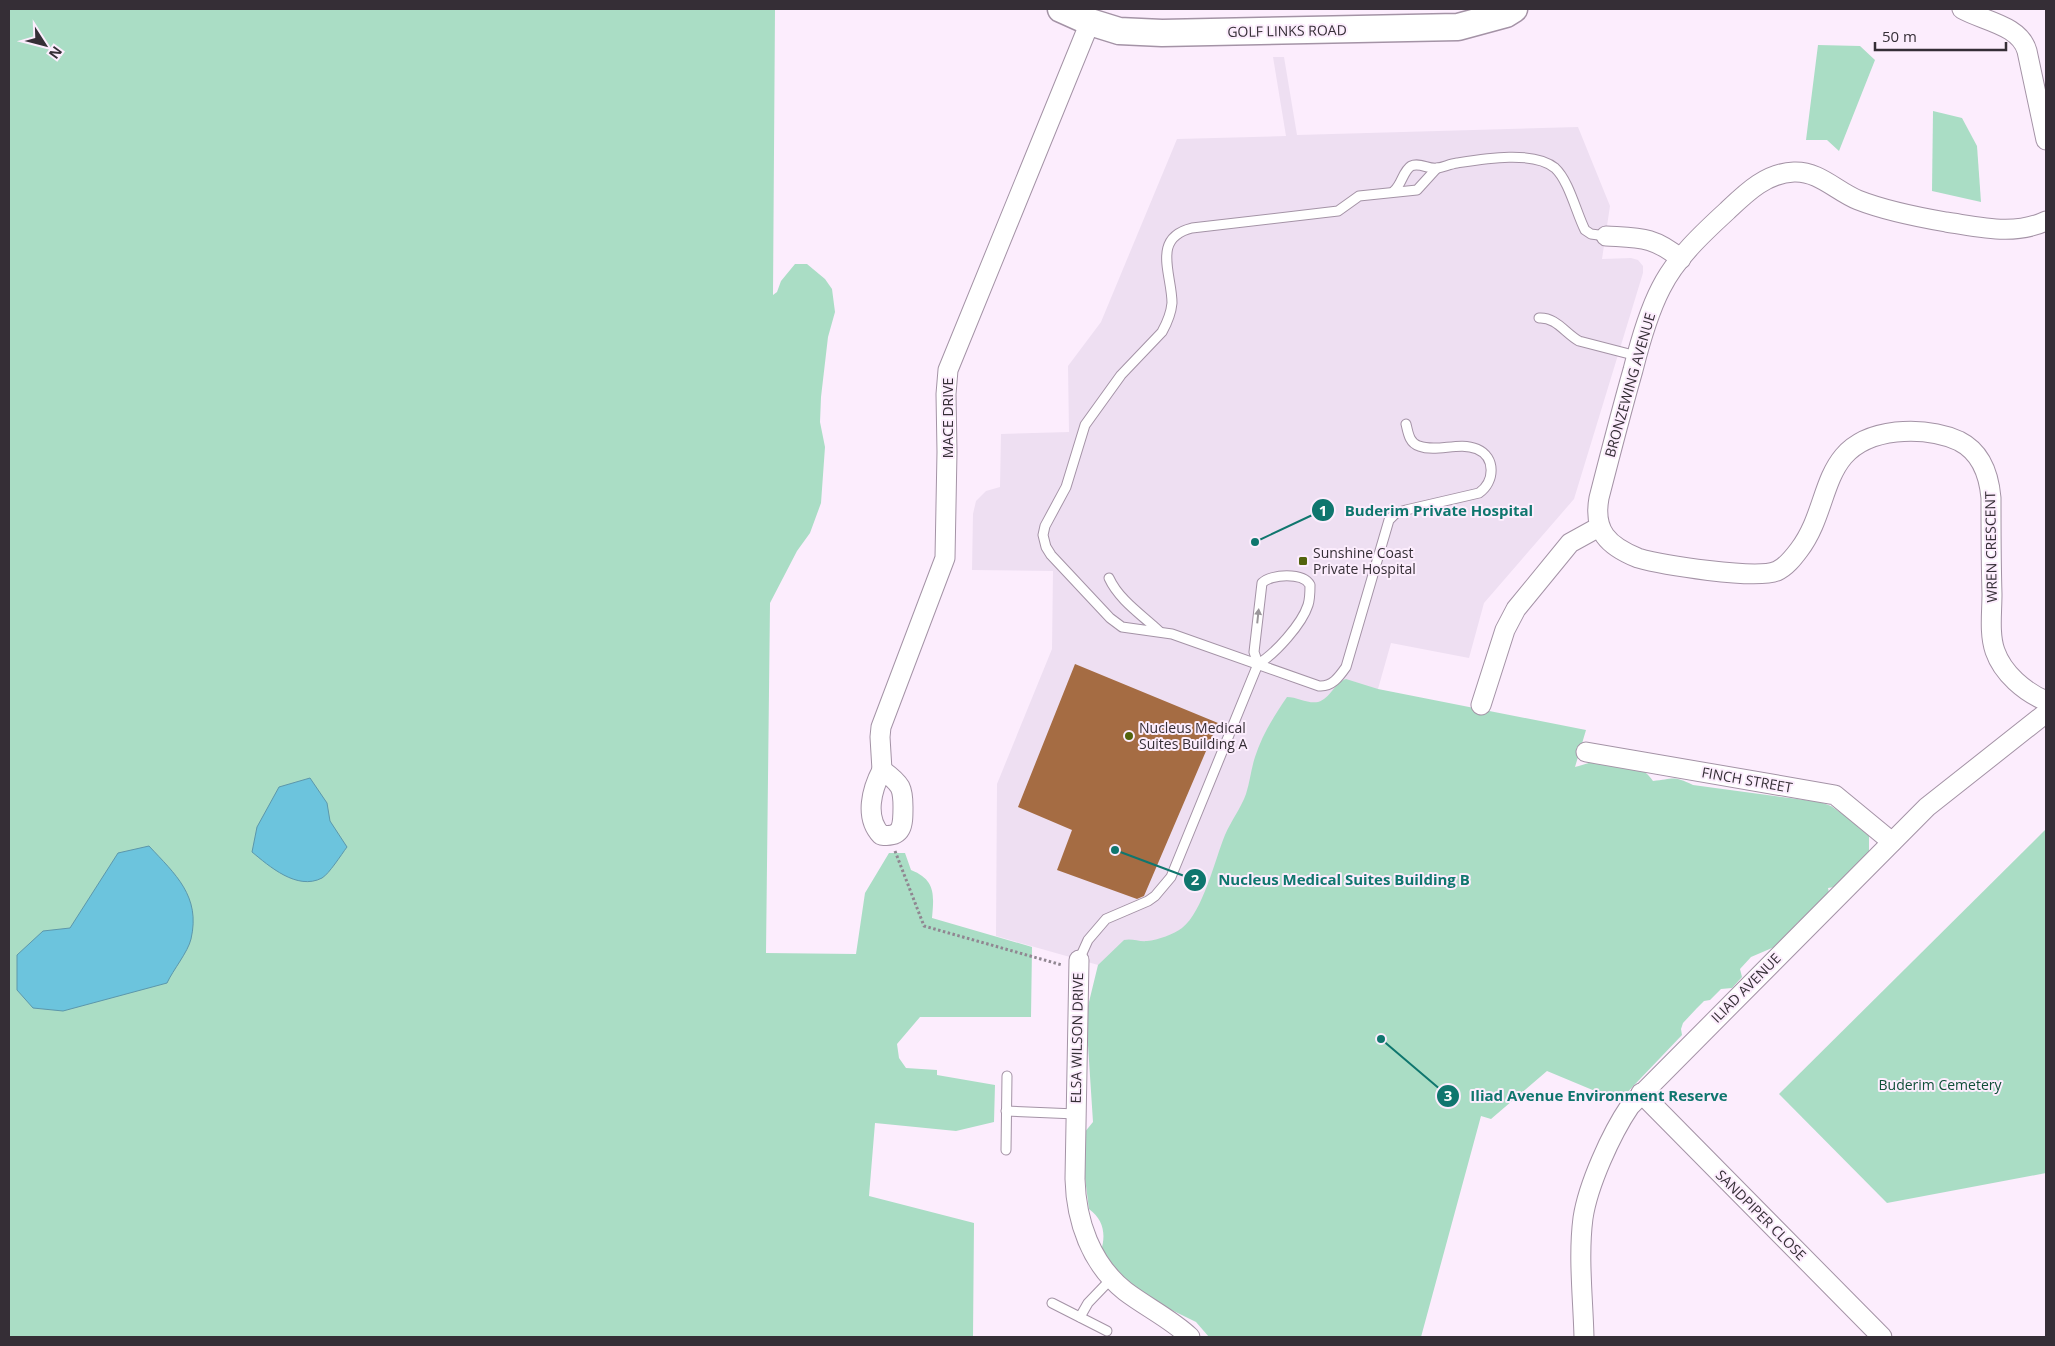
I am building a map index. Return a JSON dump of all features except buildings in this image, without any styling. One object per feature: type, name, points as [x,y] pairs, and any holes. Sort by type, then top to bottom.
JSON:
[{"type":"main road","name":"GOLF LINKS ROAD","points":[[1060,9],[1090,22],[1119,31],[1162,33],[1458,27],[1506,14],[1514,9]]},
{"type":"street","points":[[1962,9],[2012,31],[2022,39],[2027,51],[2046,140]]},
{"type":"street","name":"MACE DRIVE","points":[[890,836],[881,835],[872,822],[872,795],[882,770],[881,727],[945,558],[947,481],[946,394],[948,370],[1090,22]]},
{"type":"street","name":"BRONZEWING AVENUE","points":[[1599,527],[1597,517],[1599,498],[1648,318],[1661,287],[1681,259],[1710,227],[1752,188],[1772,176],[1794,172],[1812,174],[1863,202],[1935,220],[1994,229],[2016,230],[2028,228],[2046,221]]},
{"type":"street","points":[[1606,236],[1648,239],[1667,248],[1681,259]]},
{"type":"street","name":"WREN CRESCENT","points":[[1599,527],[1602,534],[1616,546],[1631,555],[1646,560],[1738,574],[1776,572],[1785,566],[1803,545],[1815,522],[1832,473],[1841,460],[1854,448],[1869,438],[1887,433],[1925,432],[1944,435],[1960,442],[1974,453],[1984,466],[1989,481],[1991,498],[1992,622],[1995,651],[2000,662],[2016,682],[2046,701]]},
{"type":"street","points":[[1481,705],[1505,630],[1516,609],[1570,543],[1599,527]]},
{"type":"street","name":"ILIAD AVENUE","points":[[1584,1337],[1582,1243],[1585,1205],[1618,1124],[1630,1106],[1640,1093],[1934,801],[2046,713]]},
{"type":"street","name":"FINCH STREET","points":[[1586,752],[1835,795],[1892,842]]},
{"type":"street","points":[[882,770],[896,780],[903,795],[902,826],[897,833],[890,836]]},
{"type":"street","name":"ELSA WILSON DRIVE","points":[[1078,965],[1075,1178],[1079,1216],[1092,1249],[1112,1278],[1125,1291],[1190,1337]]},
{"type":"street","name":"SANDPIPER CLOSE","points":[[1640,1093],[1882,1337]]},
{"type":"lane","points":[[1394,191],[1400,186],[1405,173],[1412,166],[1420,165],[1438,168],[1455,163],[1530,158],[1548,164],[1561,175],[1585,230],[1591,234],[1606,236]]},
{"type":"lane","points":[[1406,424],[1410,438],[1419,446],[1440,449],[1469,446],[1484,453],[1491,469],[1488,483],[1484,489],[1472,496],[1406,510],[1396,513],[1389,520],[1348,661],[1343,672],[1332,684],[1319,686],[1159,631],[1130,629],[1116,623],[1051,555],[1046,547],[1043,535],[1048,518],[1066,488],[1079,442],[1088,420],[1118,379],[1162,332],[1167,324],[1172,302],[1166,259],[1169,243],[1179,233],[1192,228],[1332,212],[1342,209],[1359,196],[1417,190],[1438,168]]},
{"type":"lane","points":[[1539,318],[1553,321],[1579,341],[1637,356]]},
{"type":"lane","name":"ELSA WILSON DRIVE","points":[[1078,965],[1088,940],[1106,919],[1148,901],[1155,896],[1171,877],[1258,664],[1270,657],[1307,609],[1310,602],[1310,585],[1306,579],[1296,577],[1271,578],[1262,583],[1254,652],[1258,664]]},
{"type":"lane","points":[[1109,578],[1121,595],[1159,631]]},
{"type":"lane","points":[[1006,1150],[1007,1076]]},
{"type":"lane","points":[[1006,1111],[1076,1114]]},
{"type":"lane","points":[[1080,1317],[1088,1303],[1112,1278]]},
{"type":"lane","points":[[1052,1303],[1107,1331]]},
{"type":"path","points":[[890,836],[924,926],[1078,965]]},
{"type":"shaded area","points":[[1273,57],[1284,57],[1297,135],[1578,127],[1610,206],[1602,259],[1631,258],[1638,260],[1643,266],[1643,273],[1574,499],[1484,603],[1469,658],[1391,643],[1378,689],[1250,1008],[996,936],[997,784],[1052,649],[1053,571],[972,570],[973,514],[976,501],[986,491],[1000,487],[1001,434],[1069,432],[1068,366],[1101,322],[1177,139],[1286,136]]},
{"type":"green space","points":[[9,9],[775,9],[773,295],[777,292],[781,281],[795,264],[807,264],[825,279],[832,289],[835,312],[828,337],[821,397],[820,422],[825,447],[821,503],[810,533],[797,551],[770,603],[766,953],[856,954],[865,893],[889,853],[905,853],[911,870],[925,878],[929,884],[933,895],[932,918],[1032,947],[1031,1017],[920,1017],[897,1044],[899,1058],[906,1068],[937,1070],[937,1075],[995,1085],[994,1122],[956,1131],[875,1123],[869,1196],[974,1223],[973,1337],[9,1337]]},
{"type":"green space","points":[[1818,45],[1860,46],[1875,60],[1839,151],[1827,140],[1806,140]]},
{"type":"green space","points":[[1933,111],[1962,118],[1977,146],[1981,202],[1932,191]]},
{"type":"green space","points":[[1346,679],[1378,689],[1586,730],[1575,767],[1605,759],[1615,759],[1640,768],[1653,781],[1677,779],[1693,785],[1820,802],[1831,806],[1844,815],[1849,815],[1858,824],[1858,827],[1869,836],[1869,854],[1841,886],[1828,888],[1830,897],[1819,910],[1798,922],[1779,945],[1751,957],[1740,969],[1742,977],[1732,988],[1721,989],[1710,1000],[1704,1001],[1683,1023],[1682,1035],[1619,1101],[1547,1071],[1491,1119],[1481,1116],[1421,1337],[1209,1337],[1196,1322],[1139,1294],[1119,1278],[1101,1251],[1103,1234],[1101,1223],[1089,1209],[1085,1178],[1084,1133],[1093,1122],[1087,1030],[1088,1006],[1098,965],[1124,940],[1147,941],[1170,934],[1182,928],[1196,910],[1208,885],[1225,835],[1246,794],[1261,741],[1287,697],[1318,702]]},
{"type":"green space","name":"Buderim Cemetery","points":[[2046,829],[2046,1173],[1887,1203],[1779,1094]]},
{"type":"water","points":[[310,778],[327,803],[330,821],[347,847],[325,876],[313,881],[303,881],[293,879],[275,870],[252,852],[257,827],[279,787]]},
{"type":"water","points":[[149,846],[184,887],[192,910],[191,939],[184,955],[167,983],[63,1011],[33,1008],[17,990],[17,955],[43,931],[70,928],[118,853]]},
{"type":"place","name":"Buderim Private Hospital","points":[[1255,542]]},
{"type":"place","name":"Sunshine Coast Private Hospital","points":[[1303,561]]},
{"type":"place","name":"Nucleus Medical Suites Building A","points":[[1129,736]]},
{"type":"place","name":"Nucleus Medical Suites Building B","points":[[1115,850]]},
{"type":"place","name":"Iliad Avenue Environment Reserve","points":[[1381,1039]]}]
